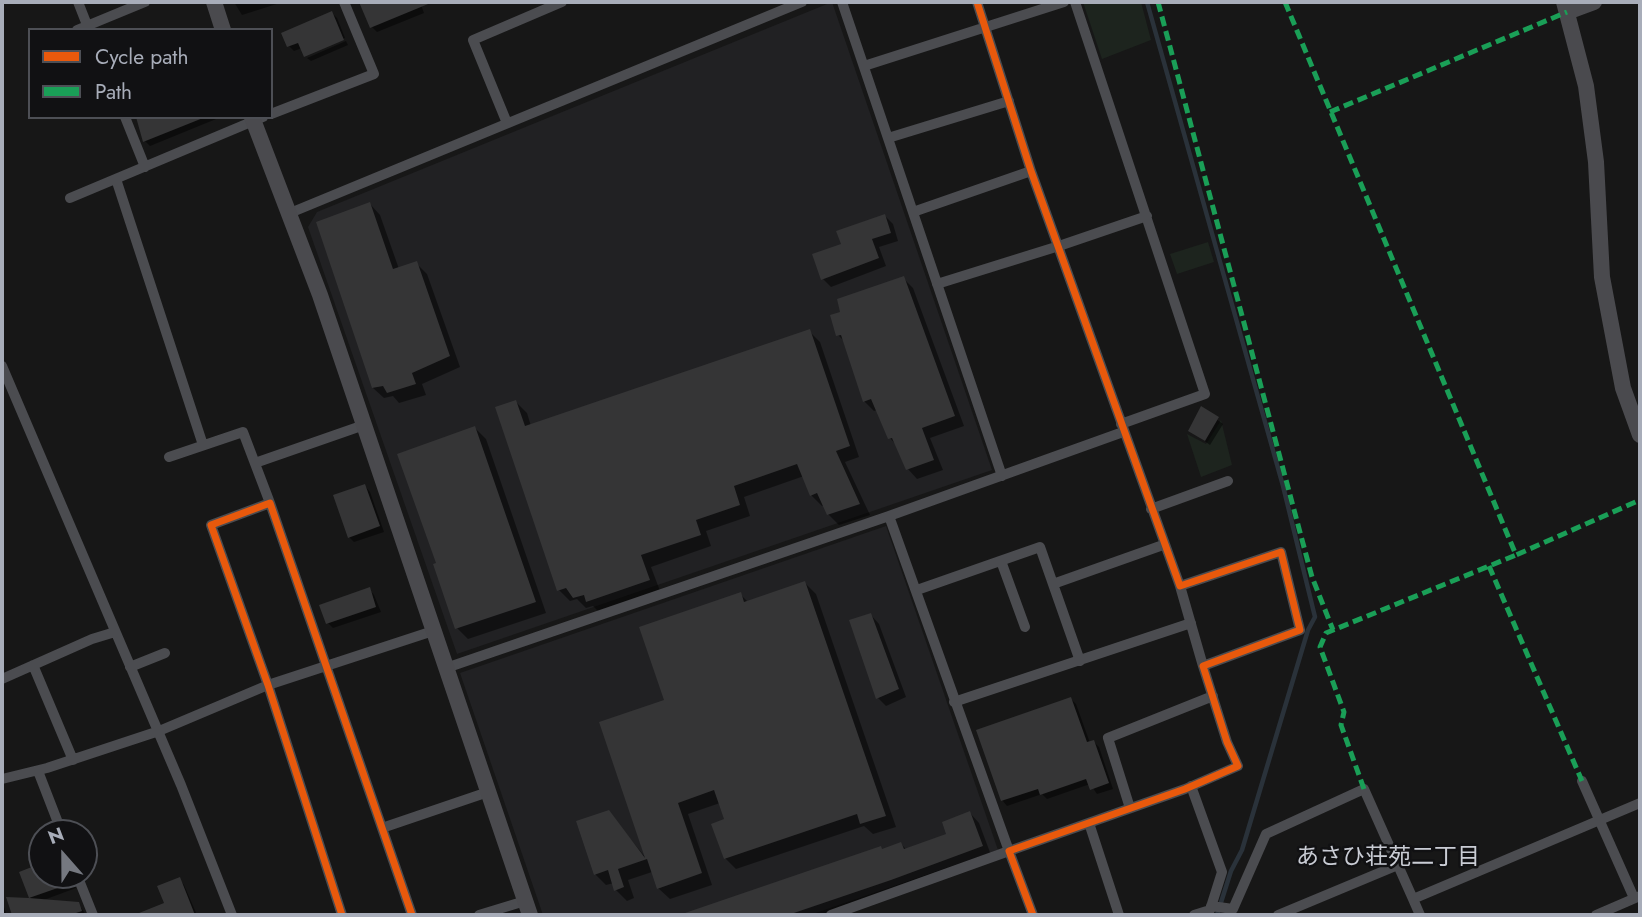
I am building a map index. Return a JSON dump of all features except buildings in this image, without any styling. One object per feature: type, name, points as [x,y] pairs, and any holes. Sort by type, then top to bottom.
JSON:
[{"type":"street","points":[[78,2],[85,28],[145,2]]},
{"type":"street","points":[[214,2],[222,28]]},
{"type":"street","points":[[273,113],[374,74],[344,2]]},
{"type":"street","points":[[507,123],[473,40],[559,2]]},
{"type":"street","points":[[290,213],[781,6],[802,2]]},
{"type":"street","points":[[842,2],[1002,476]]},
{"type":"street","points":[[831,915],[1191,786],[1238,766],[1203,666],[1180,586],[1163,545],[1031,171],[977,2]]},
{"type":"street","points":[[864,66],[1064,2]]},
{"type":"street","points":[[446,668],[1002,476],[1205,394],[1075,2]]},
{"type":"street","points":[[1594,2],[1565,7],[1586,86],[1596,162],[1602,277],[1623,388],[1640,435]]},
{"type":"street","points":[[888,138],[1009,100]]},
{"type":"street","points":[[126,119],[145,167]]},
{"type":"street","points":[[70,198],[254,119]]},
{"type":"street","points":[[256,119],[364,425],[527,908],[479,915]]},
{"type":"street","points":[[913,212],[1031,171]]},
{"type":"street","points":[[116,179],[203,445]]},
{"type":"street","points":[[937,284],[1147,216]]},
{"type":"street","points":[[2,366],[159,731],[232,915]]},
{"type":"street","points":[[255,463],[364,425]]},
{"type":"street","points":[[169,457],[243,432],[412,915]]},
{"type":"street","points":[[1151,509],[1227,481]]},
{"type":"street","points":[[270,503],[211,525],[268,685],[342,915]]},
{"type":"street","points":[[890,516],[954,702],[1033,915]]},
{"type":"street","points":[[1053,584],[1163,545]]},
{"type":"street","points":[[917,590],[1040,547],[1080,661]]},
{"type":"street","points":[[1180,586],[1281,552],[1300,630],[1203,666]]},
{"type":"street","points":[[1001,561],[1025,627]]},
{"type":"street","points":[[954,702],[1191,623]]},
{"type":"street","points":[[2,779],[74,760],[159,731],[268,685],[433,631]]},
{"type":"street","points":[[2,679],[92,639],[115,632]]},
{"type":"street","points":[[130,667],[165,653]]},
{"type":"street","points":[[33,666],[74,760]]},
{"type":"street","points":[[1130,808],[1108,738],[1213,696]]},
{"type":"street","points":[[38,771],[57,819]]},
{"type":"street","points":[[1582,781],[1637,897],[1596,915]]},
{"type":"street","points":[[1191,786],[1222,872],[1210,910],[1194,915]]},
{"type":"street","points":[[1212,906],[1232,911],[1266,834],[1364,789],[1420,915]]},
{"type":"street","points":[[382,828],[488,792]]},
{"type":"street","points":[[1413,899],[1640,803]]},
{"type":"street","points":[[1088,823],[1119,915]]},
{"type":"street","points":[[1278,915],[1398,866]]},
{"type":"street","points":[[83,889],[93,915]]},
{"type":"shaded area","points":[[832,2],[992,470],[457,654],[308,227],[317,212]]},
{"type":"shaded area","points":[[1083,2],[1141,2],[1151,40],[1102,59]]},
{"type":"shaded area","points":[[1208,242],[1214,262],[1177,274],[1170,254]]},
{"type":"shaded area","points":[[1221,420],[1232,465],[1201,477],[1187,434],[1206,444]]},
{"type":"shaded area","points":[[886,526],[998,850],[810,915],[543,915],[460,673]]},
{"type":"waterway","points":[[1147,2],[1283,486],[1315,617],[1308,630],[1242,850],[1231,871],[1217,915]]},
{"type":"marked path","points":[[1158,2],[1312,577],[1333,630]]},
{"type":"marked path","points":[[1285,2],[1516,555],[1640,500]]},
{"type":"marked path","points":[[1330,112],[1567,12]]},
{"type":"marked path","points":[[1364,789],[1341,725],[1344,712],[1320,647],[1326,633],[1516,555]]},
{"type":"marked path","points":[[1489,566],[1582,781]]},
{"type":"cycle path","points":[[977,2],[1031,171],[1180,586],[1281,552],[1300,630],[1203,666],[1227,742],[1238,766],[1185,789],[1009,851],[1033,915]]},
{"type":"cycle path","points":[[342,915],[268,685],[211,525],[270,503],[412,915]]},
{"type":"district","name":"あさひ荘苑二丁目","points":[[1388,858]]}]
